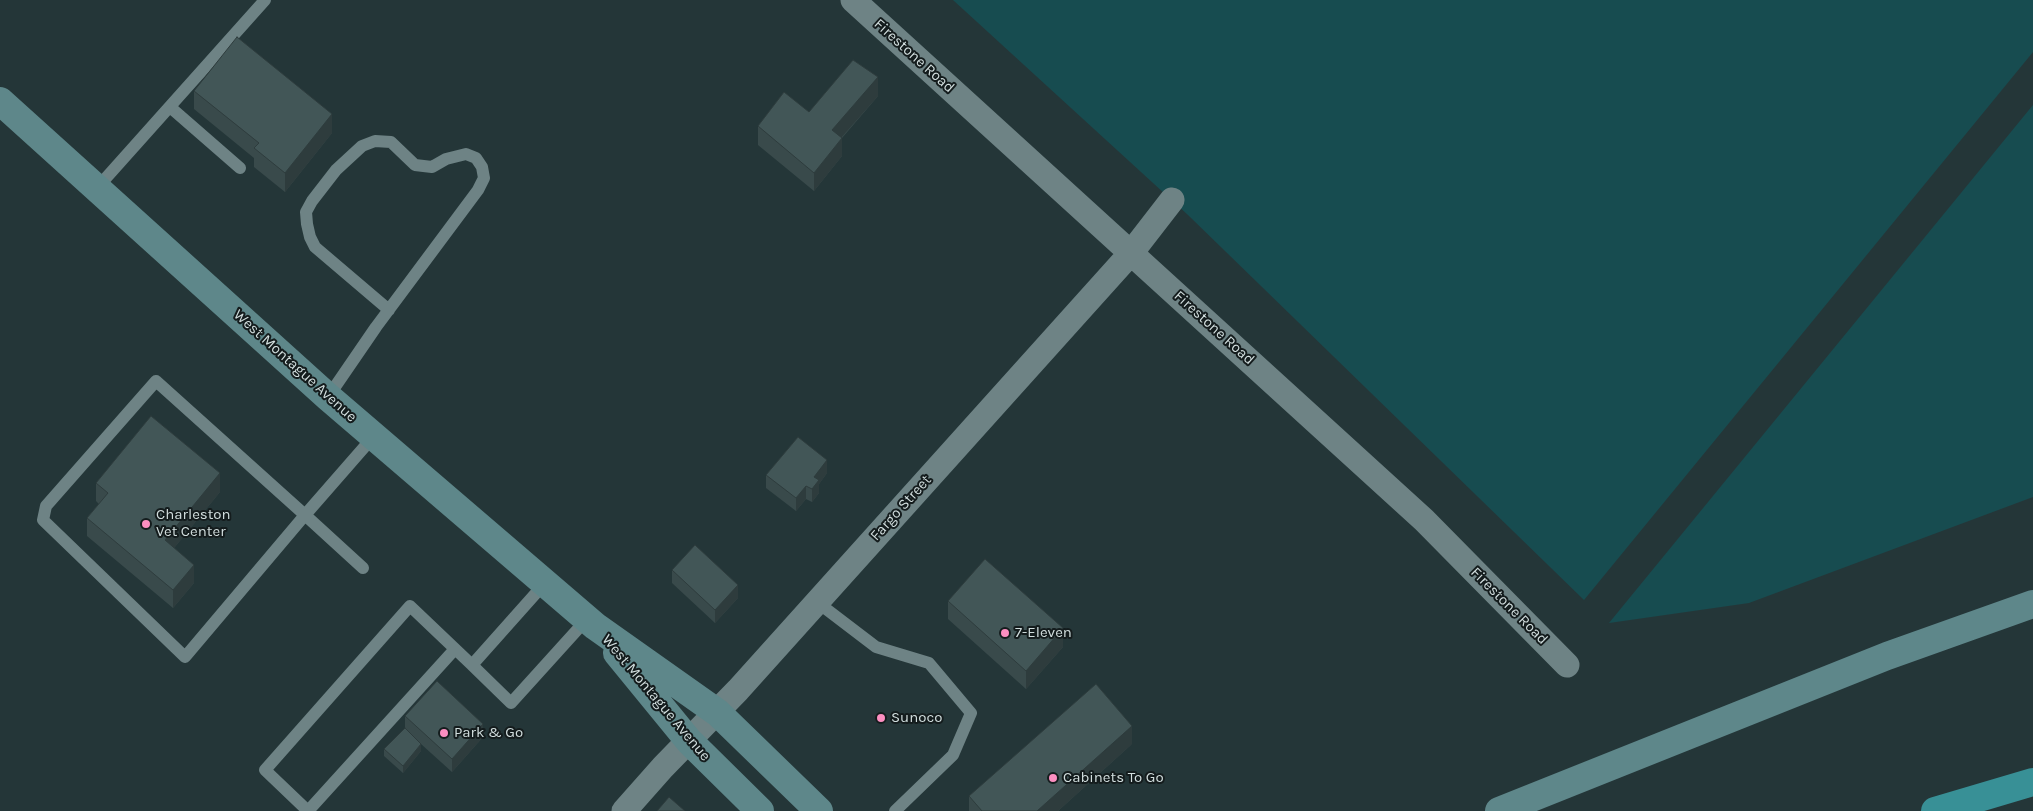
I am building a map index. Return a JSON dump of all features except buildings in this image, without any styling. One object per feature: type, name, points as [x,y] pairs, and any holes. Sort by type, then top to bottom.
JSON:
[{"type":"highway","points":[[1935,811],[2033,782]]},
{"type":"main road","name":"West Montague Avenue","points":[[0,101],[328,398],[591,622],[718,713],[818,811]]},
{"type":"main road","points":[[1499,811],[1887,656],[2033,604]]},
{"type":"main road","name":"West Montague Avenue","points":[[591,622],[689,741],[760,811]]},
{"type":"street","name":"Firestone Road","points":[[853,0],[1424,520],[1567,665]]},
{"type":"street","name":"Fargo Street","points":[[624,811],[689,741],[718,713],[1131,253],[1172,200]]},
{"type":"lane","points":[[97,188],[266,0]]},
{"type":"lane","points":[[170,107],[240,168]]},
{"type":"lane","points":[[328,398],[389,310],[478,190],[484,178],[482,167],[476,158],[466,154],[446,159],[432,167],[415,165],[390,142],[375,141],[362,146],[336,170],[312,201],[306,212],[310,237],[315,247],[389,310]]},
{"type":"lane","points":[[363,568],[305,515],[156,381],[46,506],[42,520],[185,657],[305,515],[374,436]]},
{"type":"lane","points":[[472,665],[545,583]]},
{"type":"lane","points":[[817,602],[876,647],[929,663],[971,713],[952,755],[895,811]]},
{"type":"lane","points":[[455,649],[308,811],[265,770],[410,606],[472,665],[511,703],[591,622]]},
{"type":"shaded area","points":[[953,0],[2033,0],[2033,52],[1584,600],[1188,215]]},
{"type":"shaded area","points":[[2033,105],[2033,497],[1749,603],[1609,623]]},
{"type":"place","name":"Charleston Vet Center","points":[[146,524]]},
{"type":"place","name":"7-Eleven","points":[[1005,633]]},
{"type":"place","name":"Sunoco","points":[[881,718]]},
{"type":"place","name":"Park & Go","points":[[444,733]]},
{"type":"place","name":"Cabinets To Go","points":[[1053,778]]}]
